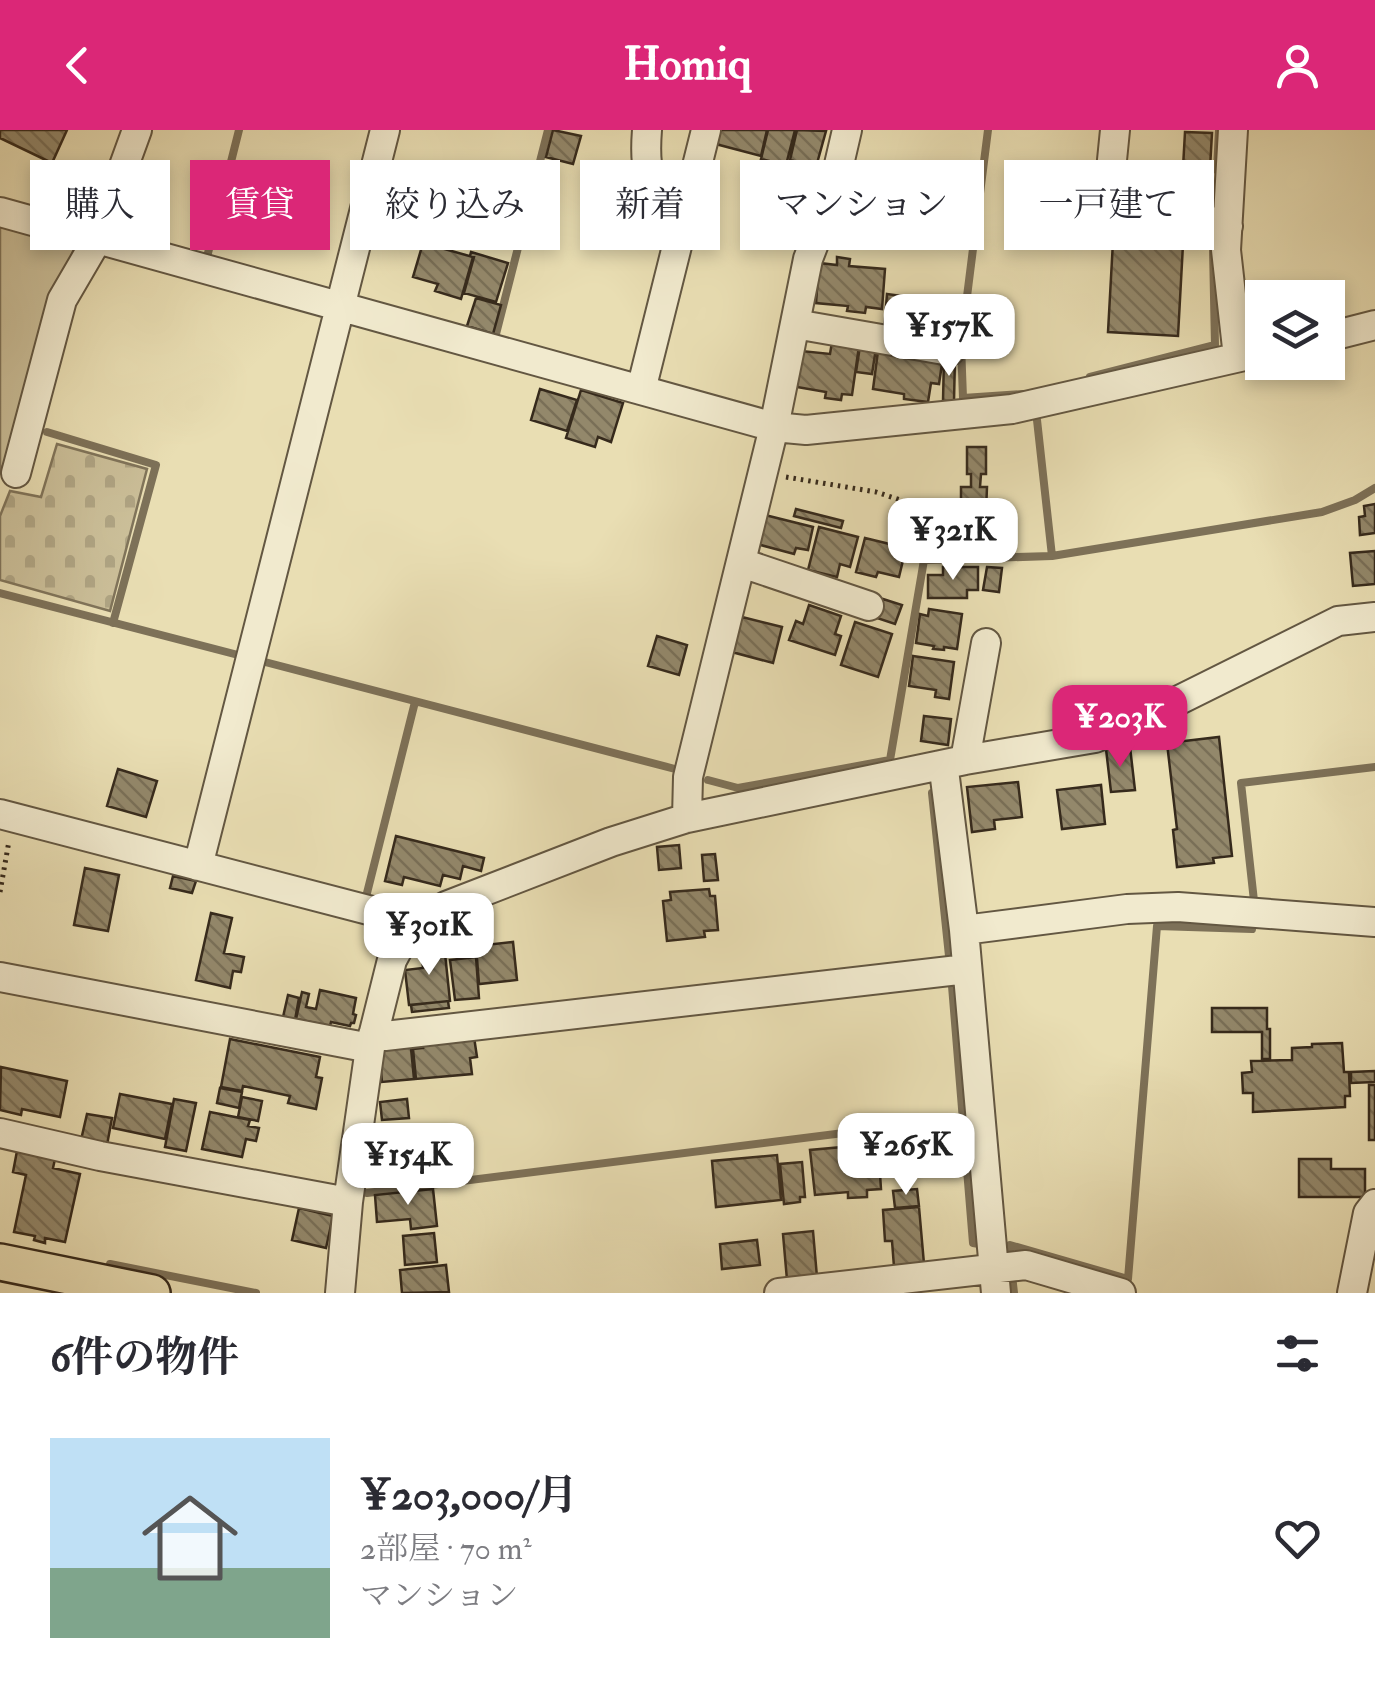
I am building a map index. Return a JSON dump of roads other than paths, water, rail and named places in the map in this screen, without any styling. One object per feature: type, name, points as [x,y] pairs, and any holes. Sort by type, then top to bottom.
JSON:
[{"type":"main road","points":[[0,1262],[152,1293]]},
{"type":"street","points":[[126,160],[137,130]]},
{"type":"street","points":[[198,866],[385,130]]},
{"type":"street","points":[[646,160],[648,130]]},
{"type":"street","points":[[698,160],[706,130]]},
{"type":"street","points":[[687,818],[688,777],[764,473],[808,260],[831,198],[847,130]]},
{"type":"street","points":[[1115,130],[1107,210],[1188,215],[1228,226]]},
{"type":"street","points":[[1233,130],[1226,250],[1245,333]]},
{"type":"street","points":[[0,212],[30,221]]},
{"type":"street","points":[[16,473],[62,300],[91,250]]},
{"type":"street","points":[[133,250],[774,428],[806,430],[1012,409],[1245,356]]},
{"type":"street","points":[[641,390],[676,250]]},
{"type":"street","points":[[795,324],[950,350]]},
{"type":"street","points":[[1345,332],[1375,326]]},
{"type":"street","points":[[742,564],[869,606]]},
{"type":"street","points":[[340,1293],[348,1202],[371,1042],[392,960],[412,926],[446,906],[611,842],[687,818],[1095,738],[1338,621],[1375,617]]},
{"type":"street","points":[[986,643],[946,778],[964,930],[994,1280]]},
{"type":"street","points":[[6,816],[399,918],[412,926]]},
{"type":"street","points":[[964,930],[1178,907],[1375,922]]},
{"type":"street","points":[[0,977],[371,1042],[385,1036],[967,969]]},
{"type":"street","points":[[0,1133],[100,1156],[348,1202]]},
{"type":"street","points":[[1352,1293],[1368,1212],[1375,1204]]},
{"type":"street","points":[[779,1293],[994,1280],[1026,1265],[1121,1293]]},
{"type":"waterway","points":[[208,253],[239,130]]},
{"type":"waterway","points":[[496,334],[548,130]]},
{"type":"waterway","points":[[988,130],[961,344],[963,398],[1023,394]]},
{"type":"waterway","points":[[1217,170],[1219,130]]},
{"type":"waterway","points":[[1090,377],[1215,345],[1213,250]]},
{"type":"waterway","points":[[1037,420],[1052,556]]},
{"type":"waterway","points":[[47,432],[156,465],[113,623]]},
{"type":"waterway","points":[[708,780],[738,788],[890,760],[924,560],[1052,556],[1322,512],[1375,488]]},
{"type":"waterway","points":[[0,593],[242,656]]},
{"type":"waterway","points":[[265,662],[675,769]]},
{"type":"waterway","points":[[366,897],[415,702]]},
{"type":"waterway","points":[[1254,901],[1241,783],[1375,767]]},
{"type":"waterway","points":[[932,793],[949,956]]},
{"type":"waterway","points":[[1010,1253],[1010,1245],[1128,1279],[1157,926],[1252,929]]},
{"type":"waterway","points":[[952,986],[973,1243],[979,1244]]},
{"type":"waterway","points":[[367,1193],[963,1118]]},
{"type":"waterway","points":[[110,1264],[256,1293]]},
{"type":"waterway","points":[[1012,1275],[1014,1293]]}]
